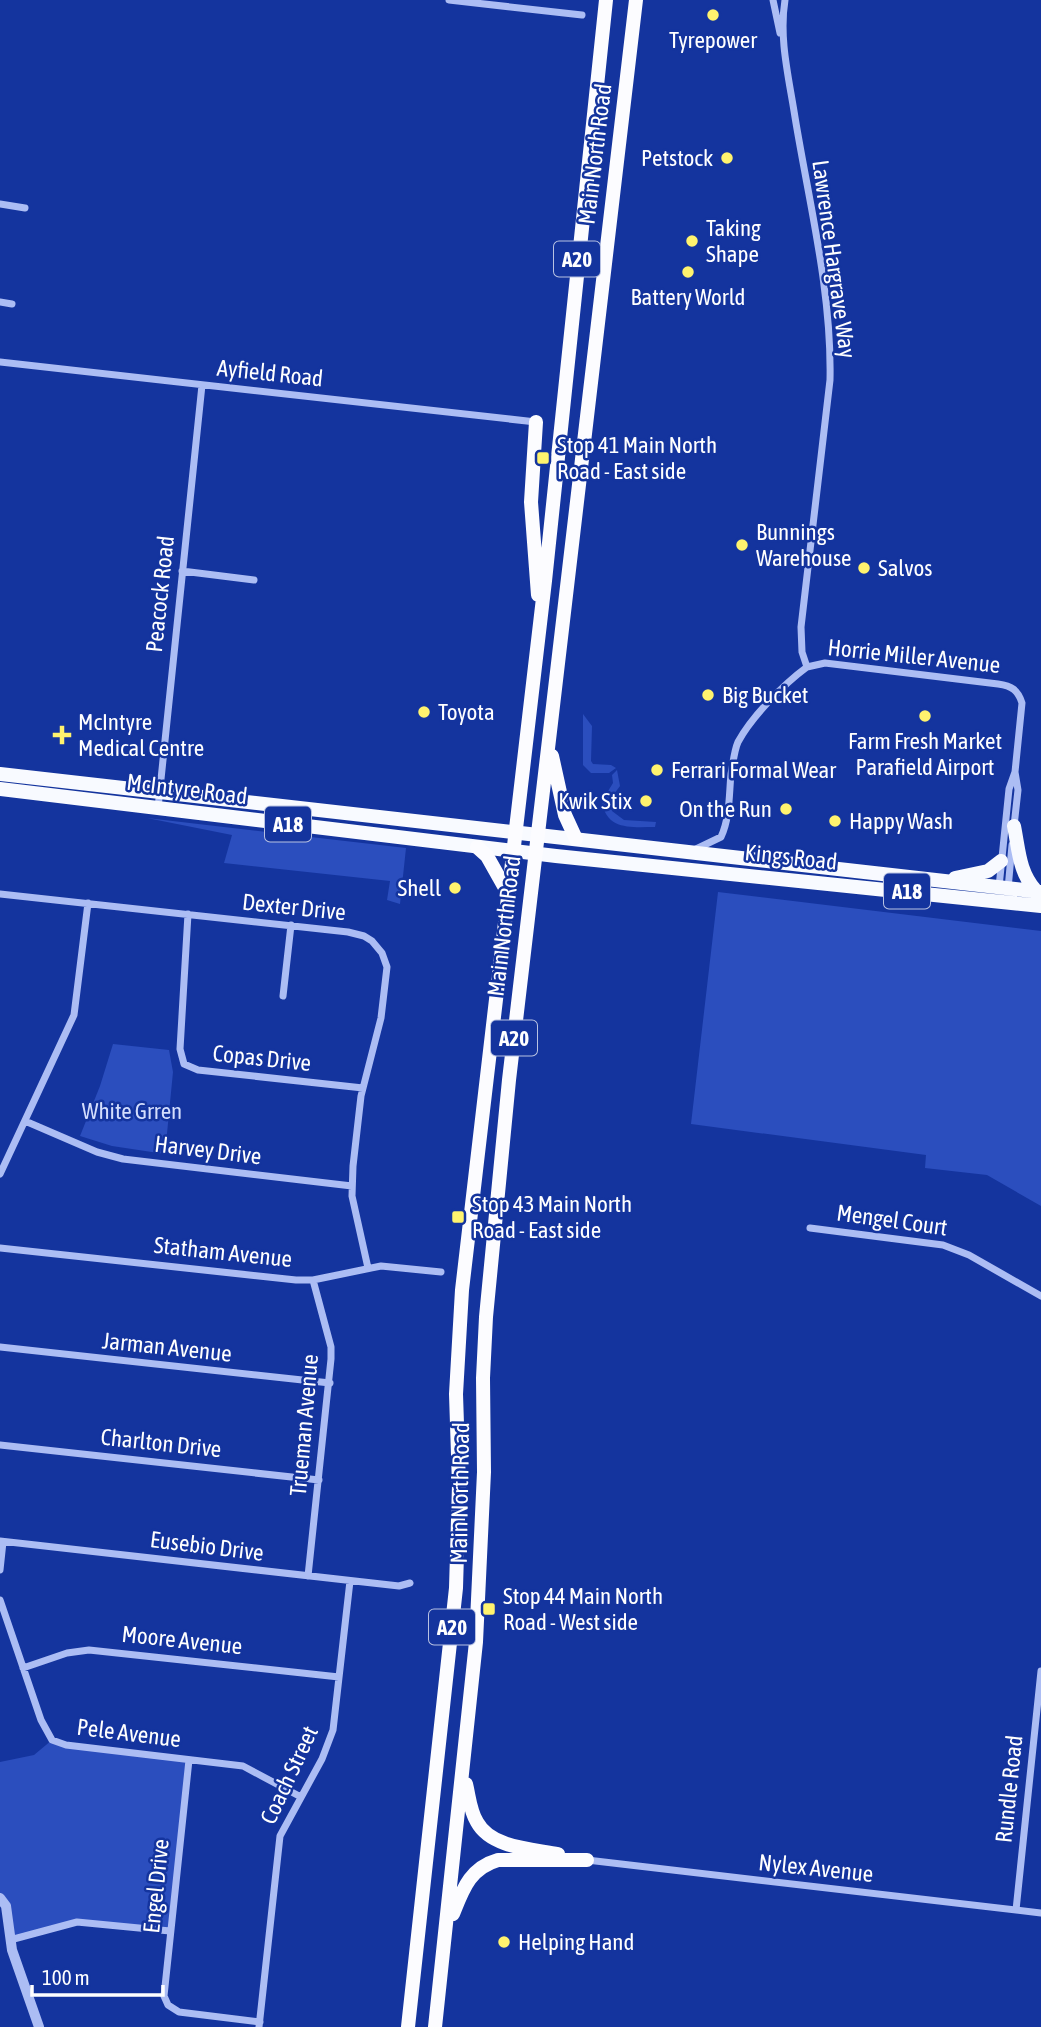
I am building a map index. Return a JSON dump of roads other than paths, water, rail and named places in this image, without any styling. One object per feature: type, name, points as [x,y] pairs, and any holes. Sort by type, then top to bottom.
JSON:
[{"type":"highway","name":"Main North Road","points":[[408,2027],[456,1588],[459,1485],[456,1394],[461,1290],[540,621],[606,0]]},
{"type":"highway","name":"Main North Road","points":[[435,2027],[481,1582],[486,1317],[509,1080],[636,0]]},
{"type":"highway","points":[[536,422],[531,526],[540,621]]},
{"type":"highway","points":[[550,744],[565,815],[576,839]]},
{"type":"highway","points":[[477,847],[487,856],[509,895]]},
{"type":"highway","points":[[463,1773],[476,1821],[491,1836],[503,1842],[587,1860]]},
{"type":"highway","points":[[447,1931],[466,1882],[486,1864],[498,1860],[587,1860]]},
{"type":"main road","name":"McIntyre Road","points":[[0,774],[516,832]]},
{"type":"main road","name":"McIntyre Road","points":[[0,789],[536,853]]},
{"type":"main road","points":[[335,811],[336,822],[368,834]]},
{"type":"main road","points":[[1014,826],[1021,868],[1027,880],[1039,892]]},
{"type":"main road","name":"Kings Road","points":[[516,832],[940,880],[1003,892],[1041,906]]},
{"type":"main road","name":"Kings Road","points":[[536,853],[1003,892],[1039,892]]},
{"type":"main road","points":[[940,880],[988,871],[1001,861]]},
{"type":"street","points":[[449,0],[582,15]]},
{"type":"street","name":"Lawrence Hargrave Way","points":[[773,0],[783,40],[831,345],[830,380],[801,627],[802,652],[807,667]]},
{"type":"street","name":"Lawrence Hargrave Way","points":[[783,40],[785,0]]},
{"type":"street","points":[[0,204],[25,208]]},
{"type":"street","points":[[0,302],[12,304]]},
{"type":"street","name":"Ayfield Road","points":[[0,362],[536,422]]},
{"type":"street","name":"Peacock Road","points":[[158,808],[202,385]]},
{"type":"street","points":[[182,571],[254,580]]},
{"type":"street","name":"Horrie Miller Avenue","points":[[807,667],[825,663],[1011,686],[1020,694],[1022,703],[1015,772],[1009,789],[1001,861],[1003,892]]},
{"type":"street","points":[[689,852],[721,837],[726,826],[728,795],[737,744],[778,694],[807,667]]},
{"type":"street","name":"Horrie Miller Avenue","points":[[1003,892],[1018,790],[1015,772]]},
{"type":"street","name":"Dexter Drive","points":[[0,894],[356,933],[372,941],[385,960],[387,975],[381,1018],[363,1088],[352,1186],[368,1268]]},
{"type":"street","points":[[0,1174],[74,1015],[88,903]]},
{"type":"street","name":"Copas Drive","points":[[188,914],[180,1049],[184,1064],[198,1070],[363,1088]]},
{"type":"street","points":[[283,996],[291,925]]},
{"type":"street","name":"Harvey Drive","points":[[25,1121],[97,1152],[123,1159],[352,1186]]},
{"type":"street","name":"Mengel Court","points":[[810,1228],[943,1245],[969,1255],[1041,1296]]},
{"type":"street","name":"Statham Avenue","points":[[0,1248],[296,1280],[313,1280],[381,1266],[441,1272]]},
{"type":"street","name":"Trueman Avenue","points":[[308,1576],[330,1383],[331,1347],[313,1280]]},
{"type":"street","name":"Jarman Avenue","points":[[0,1347],[330,1383]]},
{"type":"street","name":"Charlton Drive","points":[[0,1445],[319,1480]]},
{"type":"street","points":[[0,1570],[2,1542]]},
{"type":"street","name":"Eusebio Drive","points":[[2,1542],[399,1586],[410,1583]]},
{"type":"street","name":"Coach Street","points":[[259,2025],[280,1836],[322,1759],[333,1730],[350,1581]]},
{"type":"street","name":"Pele Avenue","points":[[0,1600],[41,1720],[48,1735],[55,1742],[243,1766],[301,1797]]},
{"type":"street","name":"Moore Avenue","points":[[23,1668],[66,1653],[89,1650],[340,1677]]},
{"type":"street","name":"Rundle Road","points":[[1016,1910],[1041,1671]]},
{"type":"street","name":"Engel Drive","points":[[189,1759],[164,1991],[168,2005],[179,2012],[259,2025]]},
{"type":"street","name":"Nylex Avenue","points":[[587,1860],[1041,1913]]},
{"type":"street","points":[[0,1898],[6,1906],[10,1940]]},
{"type":"street","points":[[0,1921],[10,1940],[39,2027]]},
{"type":"street","points":[[10,1940],[77,1922],[170,1931]]},
{"type":"place","name":"Tyrepower","points":[[713,15]]},
{"type":"place","name":"Petstock","points":[[727,158]]},
{"type":"place","name":"Taking Shape","points":[[692,241]]},
{"type":"place","name":"Battery World","points":[[688,272]]},
{"type":"place","name":"Stop 41 Main North Road - East side","points":[[543,458]]},
{"type":"place","name":"Bunnings Warehouse","points":[[742,545]]},
{"type":"place","name":"Salvos","points":[[864,568]]},
{"type":"place","name":"Big Bucket","points":[[708,695]]},
{"type":"place","name":"Toyota","points":[[424,712]]},
{"type":"place","name":"Farm Fresh Market Parafield Airport","points":[[925,716]]},
{"type":"place","name":"McIntyre Medical Centre","points":[[62,735]]},
{"type":"place","name":"Ferrari Formal Wear","points":[[657,770]]},
{"type":"place","name":"Kwik Stix","points":[[646,801]]},
{"type":"place","name":"On the Run","points":[[786,809]]},
{"type":"place","name":"Happy Wash","points":[[835,821]]},
{"type":"place","name":"Shell","points":[[455,888]]},
{"type":"place","name":"Stop 43 Main North Road - East side","points":[[458,1217]]},
{"type":"place","name":"Stop 44 Main North Road - West side","points":[[489,1609]]},
{"type":"place","name":"Helping Hand","points":[[504,1942]]},
{"type":"park label","name":"White Grren","points":[[132,1111]]}]
